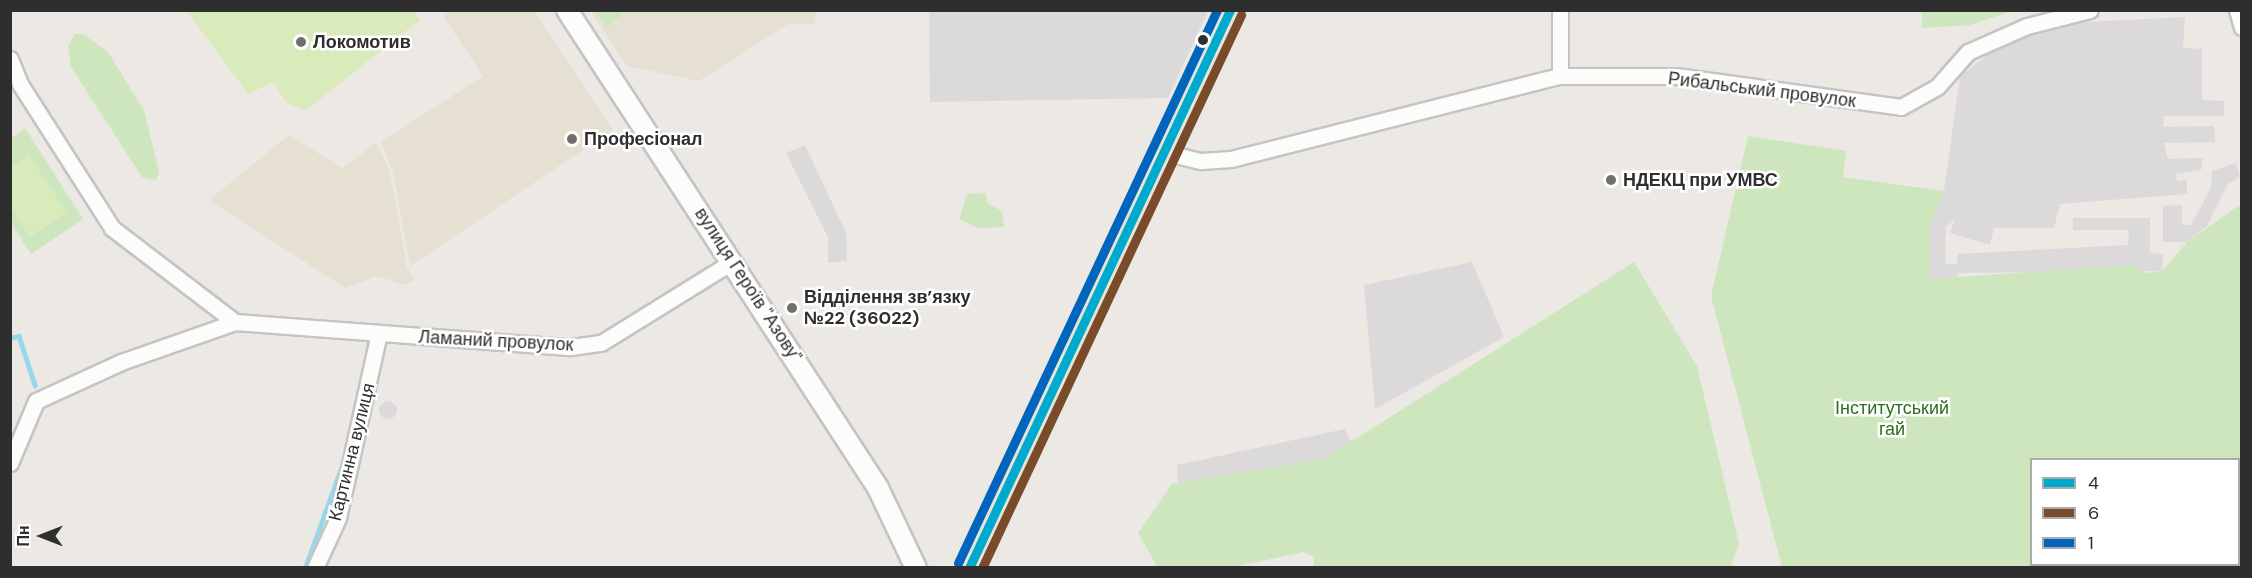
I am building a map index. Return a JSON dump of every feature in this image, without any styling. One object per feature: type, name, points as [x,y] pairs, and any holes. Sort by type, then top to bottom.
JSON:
[{"type":"main road","points":[[969,567],[1230,10]]},
{"type":"street","name":"вулиця Героїв \"Азову\"","points":[[567,10],[733,261],[878,488],[916,567]]},
{"type":"street","points":[[1560,10],[1560,76]]},
{"type":"street","name":"Рибальський провулок","points":[[1164,152],[1201,161],[1231,159],[1560,76],[1676,76],[1901,108],[1937,87],[1968,52],[2027,26],[2090,10]]},
{"type":"street","points":[[2236,10],[2241,27]]},
{"type":"street","points":[[10,59],[20,84],[112,228],[235,322]]},
{"type":"street","name":"Ламаний провулок","points":[[10,463],[36,401],[121,362],[235,322],[571,347],[602,343],[733,261]]},
{"type":"street","name":"Картинна вулиця","points":[[315,567],[338,518],[379,333]]},
{"type":"shaded area","points":[[929,10],[1208,11],[1168,98],[930,102]]},
{"type":"shaded area","points":[[451,11],[534,11],[613,130],[410,266],[393,171],[381,142],[483,76],[443,16]]},
{"type":"shaded area","points":[[591,11],[816,11],[814,24],[788,24],[699,81],[627,66]]},
{"type":"shaded area","points":[[2185,17],[2183,48],[2202,49],[2202,100],[2224,101],[2224,116],[2164,116],[2163,127],[2214,126],[2215,142],[2164,143],[2168,159],[2203,158],[2201,170],[2176,174],[2177,181],[2187,180],[2187,194],[2060,204],[2054,228],[1994,228],[1990,245],[1950,233],[1955,219],[1946,227],[1945,264],[1957,264],[1958,254],[2128,245],[2129,230],[2073,230],[2073,218],[2150,218],[2150,253],[2163,254],[2162,271],[1958,273],[1958,278],[1930,279],[1930,226],[1944,191],[1960,76],[1989,54],[2036,33],[2086,22]]},
{"type":"shaded area","points":[[289,135],[342,168],[376,143],[390,172],[407,267],[415,280],[405,285],[377,276],[345,288],[209,200]]},
{"type":"shaded area","points":[[805,145],[846,233],[847,261],[828,263],[828,237],[786,153]]},
{"type":"shaded area","points":[[2236,163],[2240,177],[2228,184],[2207,226],[2187,242],[2163,242],[2163,206],[2182,205],[2182,225],[2191,225],[2211,188],[2212,171]]},
{"type":"shaded area","points":[[1472,262],[1504,337],[1375,409],[1364,285]]},
{"type":"shaded area","points":[[388,401],[394,404],[397,410],[394,416],[388,419],[382,416],[379,410],[382,404]]},
{"type":"shaded area","points":[[1345,429],[1359,458],[1166,510],[1178,484],[1177,465]]},
{"type":"green space","points":[[1922,10],[2012,11],[1970,25],[1922,28]]},
{"type":"green space","name":"Локомотив","points":[[187,11],[413,11],[420,20],[306,110],[287,103],[273,82],[248,94]]},
{"type":"green space","points":[[596,11],[617,11],[621,16],[606,26]]},
{"type":"green space","points":[[75,34],[83,34],[108,52],[144,111],[159,172],[156,180],[142,177],[71,67],[68,46]]},
{"type":"green space","points":[[25,128],[83,219],[31,254],[11,223],[11,138]]},
{"type":"green space","name":"Інститутський гай","points":[[1748,136],[1846,151],[1843,177],[1944,191],[1930,226],[1930,279],[2133,265],[2143,273],[2162,271],[2187,242],[2241,204],[2241,567],[1782,567],[1711,296]]},
{"type":"green space","points":[[29,155],[67,213],[30,237],[10,207],[11,167]]},
{"type":"green space","points":[[986,193],[987,203],[1002,211],[1004,227],[978,228],[959,219],[967,194]]},
{"type":"green space","points":[[1634,262],[1697,366],[1739,544],[1730,567],[1314,568],[1314,557],[1303,552],[1234,567],[1157,566],[1138,533],[1172,484],[1324,459]]},
{"type":"waterway","points":[[10,338],[19,336],[35,385]]},
{"type":"waterway","points":[[368,352],[369,340]]},
{"type":"waterway","points":[[305,568],[343,463]]},
{"type":"transit line","name":"1","points":[[958,563],[1217,10]]},
{"type":"transit line","name":"4","points":[[969,568],[1230,10]]},
{"type":"transit line","name":"6","points":[[982,568],[1241,15]]},
{"type":"place","name":"Локомотив","points":[[301,42]]},
{"type":"place","name":"Професіонал","points":[[572,139]]},
{"type":"place","name":"НДЕКЦ при УМВС","points":[[1611,180]]},
{"type":"place","name":"Відділення зв’язку №22 (36022)","points":[[792,308]]}]
